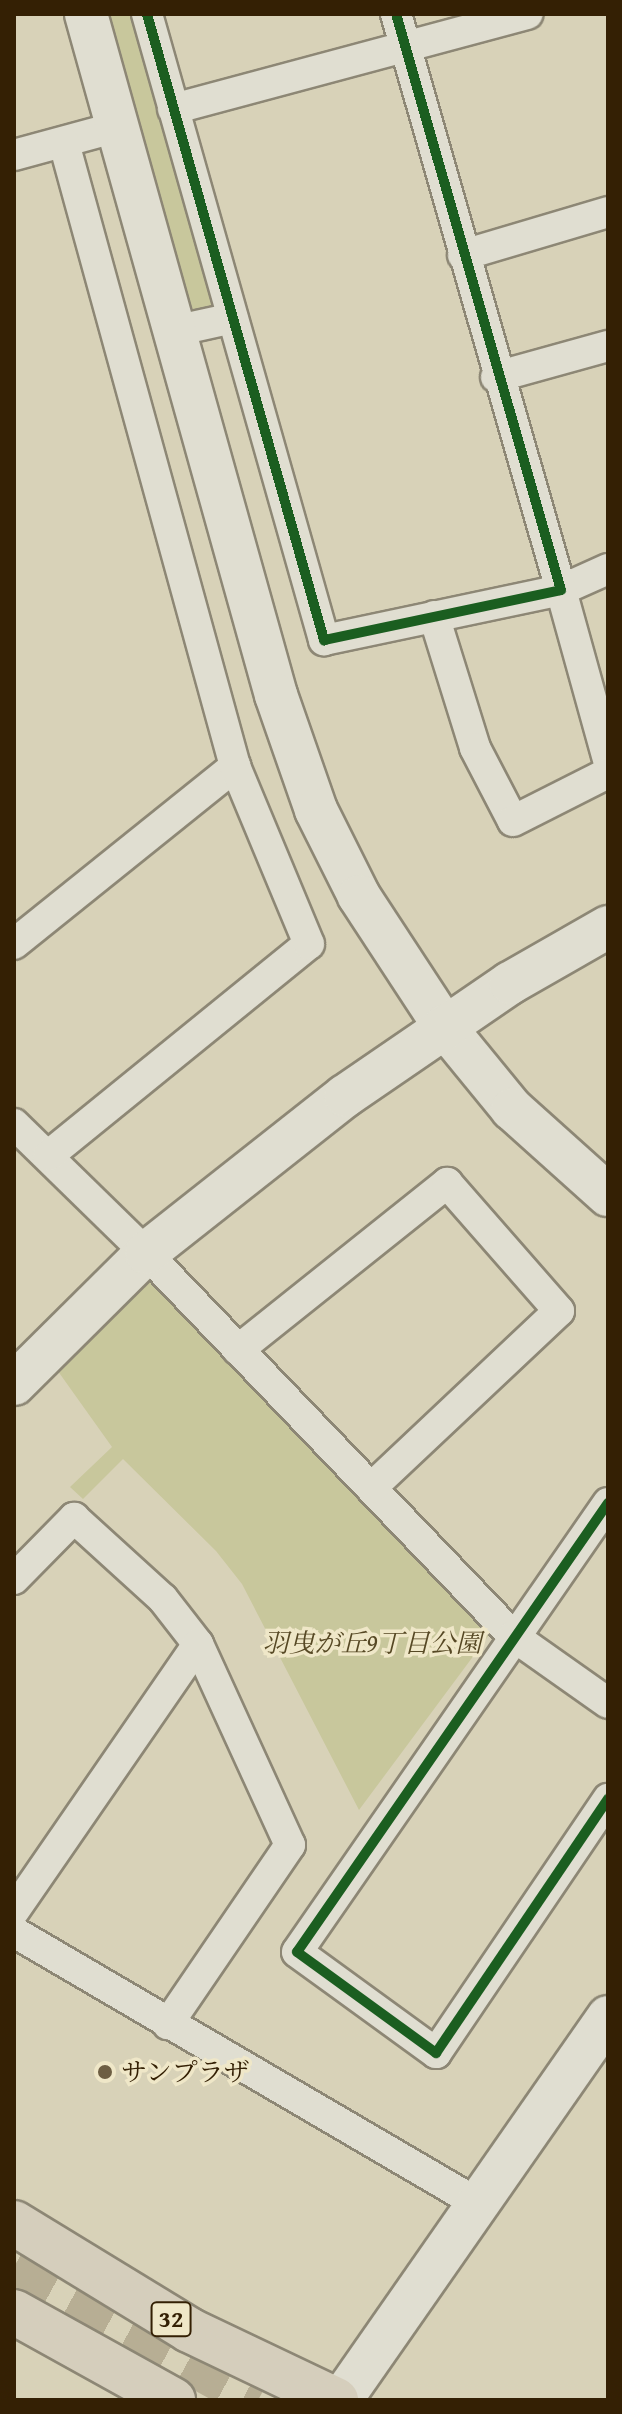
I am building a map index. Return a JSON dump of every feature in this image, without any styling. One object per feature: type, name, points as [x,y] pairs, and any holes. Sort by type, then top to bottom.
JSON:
[{"type":"main road","name":"32","points":[[14,2223],[189,2330],[338,2400]]},
{"type":"main road","points":[[14,2312],[173,2400]]},
{"type":"street","points":[[86,14],[276,695],[316,810],[359,896],[444,1026],[512,1109],[608,1195]]},
{"type":"street","points":[[147,14],[324,640],[561,590],[608,569]]},
{"type":"street","points":[[396,14],[496,377],[561,590],[608,759]]},
{"type":"street","points":[[173,109],[527,14]]},
{"type":"street","points":[[14,155],[117,127]]},
{"type":"street","points":[[48,1156],[309,944],[235,766],[64,143]]},
{"type":"street","points":[[463,255],[608,212]]},
{"type":"street","points":[[174,331],[233,318]]},
{"type":"street","points":[[496,377],[608,346]]},
{"type":"street","points":[[434,616],[475,748],[513,821],[608,773]]},
{"type":"street","points":[[14,944],[235,766]]},
{"type":"street","points":[[14,1384],[146,1253],[345,1096],[444,1026],[608,927]]},
{"type":"street","points":[[14,1124],[146,1253],[513,1636],[608,1703]]},
{"type":"street","points":[[238,1350],[447,1183],[559,1311],[371,1488]]},
{"type":"street","points":[[608,1503],[297,1952],[436,2053],[608,1799]]},
{"type":"street","points":[[14,1579],[74,1518],[163,1599],[198,1644],[290,1845],[168,2024]]},
{"type":"street","points":[[14,1911],[198,1644]]},
{"type":"street","points":[[14,1932],[477,2203]]},
{"type":"street","points":[[338,2400],[608,2017]]},
{"type":"green space","points":[[103,14],[135,14],[216,302],[206,315],[186,312]]},
{"type":"green space","name":"羽曳が丘9丁目公園","points":[[147,1276],[489,1635],[359,1810],[242,1584],[216,1551],[123,1459],[83,1499],[70,1487],[112,1447],[55,1367]]},
{"type":"tunnel","points":[[14,2267],[258,2400]]},
{"type":"cycle path","points":[[147,14],[324,640],[561,590],[396,14]]},
{"type":"cycle path","points":[[608,1503],[297,1952],[436,2053],[608,1799]]},
{"type":"place","name":"サンプラザ","points":[[105,2072]]}]
